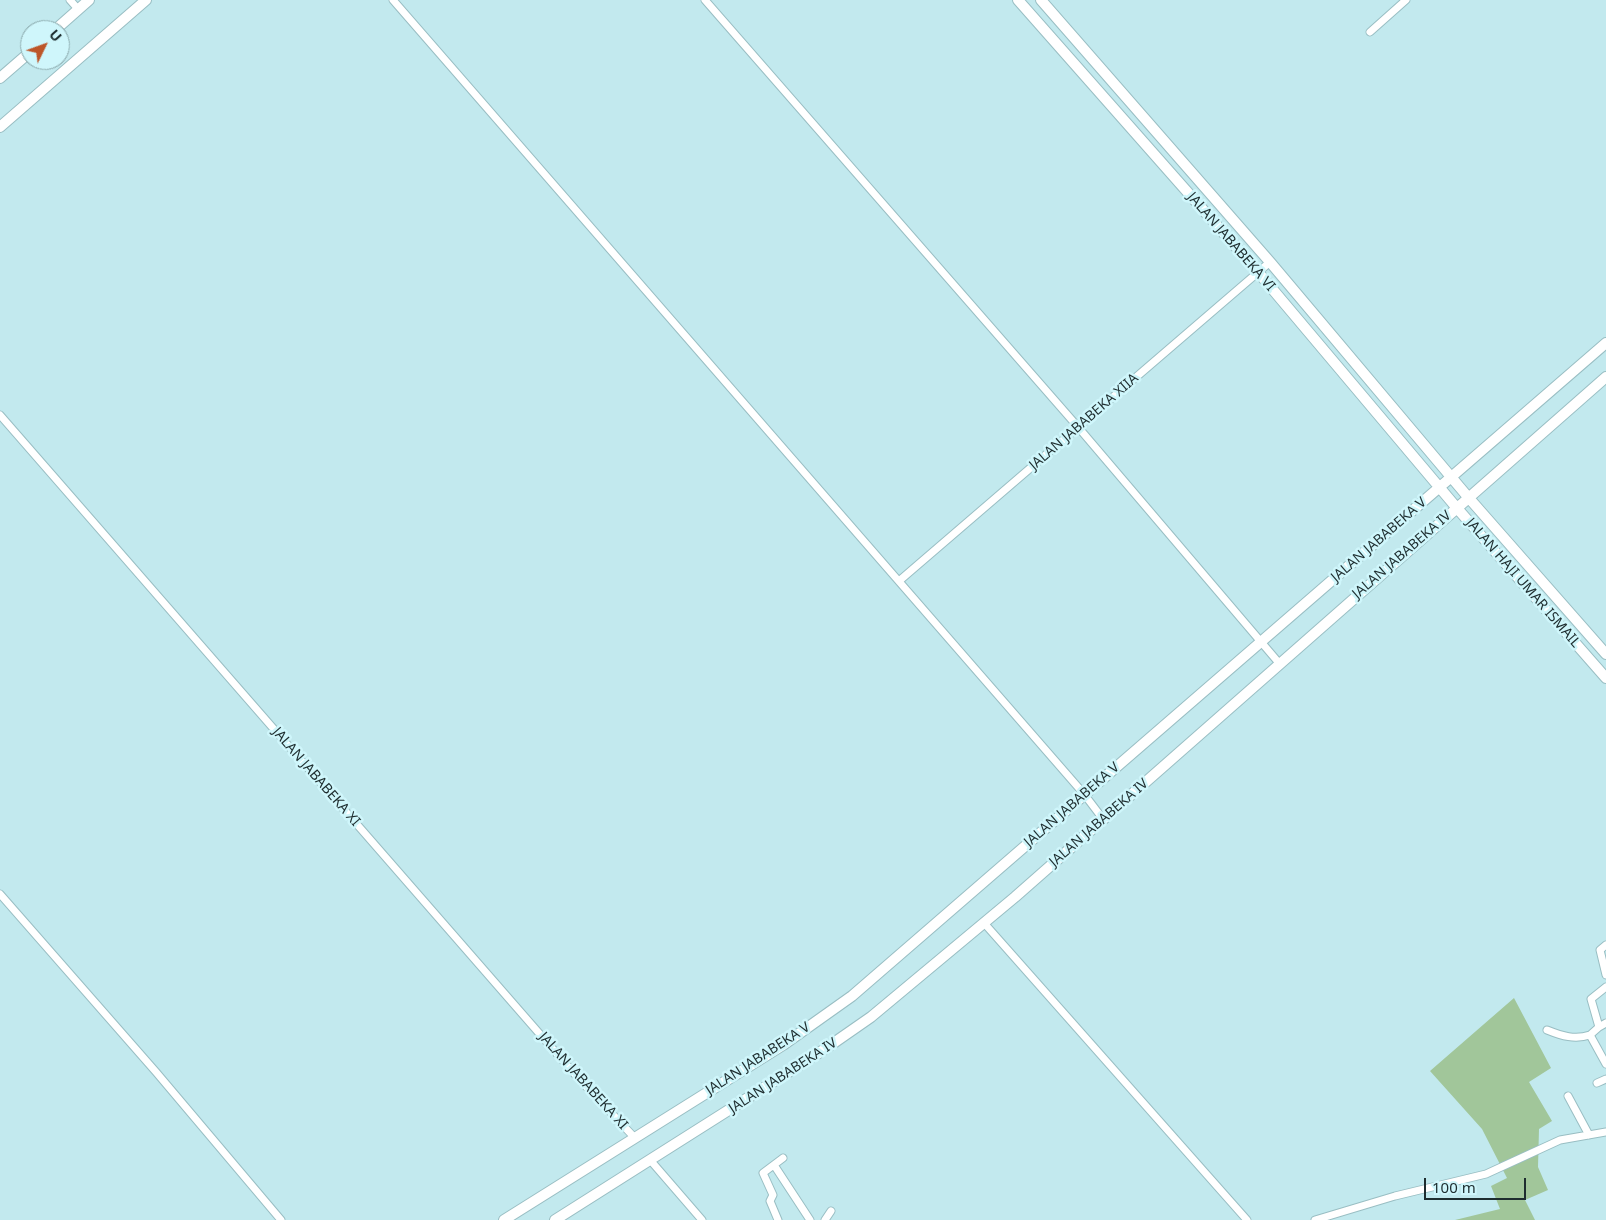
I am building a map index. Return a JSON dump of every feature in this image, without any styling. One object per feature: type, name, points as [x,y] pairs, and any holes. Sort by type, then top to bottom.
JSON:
[{"type":"street","points":[[70,0],[78,9]]},
{"type":"street","points":[[66,20],[89,0]]},
{"type":"street","points":[[0,127],[146,0]]},
{"type":"street","points":[[393,0],[1084,794],[1103,819]]},
{"type":"street","points":[[704,0],[1078,428],[1279,663]]},
{"type":"street","name":"JALAN JABABEKA VI","points":[[1018,0],[1258,272],[1440,488]]},
{"type":"street","name":"JALAN JABABEKA VI","points":[[1041,0],[1270,262],[1453,477]]},
{"type":"street","points":[[1370,32],[1406,0]]},
{"type":"street","points":[[0,78],[20,61]]},
{"type":"street","name":"JALAN JABABEKA XIIA","points":[[899,581],[1270,262]]},
{"type":"street","name":"JALAN JABABEKA V","points":[[504,1220],[783,1045],[852,996],[1606,343]]},
{"type":"street","name":"JALAN JABABEKA IV","points":[[554,1220],[651,1161],[849,1033],[984,923],[1606,377]]},
{"type":"street","name":"JALAN JABABEKA XI","points":[[0,415],[578,1079],[634,1137]]},
{"type":"street","name":"JALAN HAJI UMAR ISMAIL","points":[[1453,477],[1468,497],[1606,654]]},
{"type":"street","name":"JALAN HAJI UMAR ISMAIL","points":[[1440,488],[1606,678]]},
{"type":"street","points":[[0,894],[156,1072],[281,1220]]},
{"type":"street","points":[[984,923],[1247,1220]]},
{"type":"street","points":[[1606,946],[1600,950],[1606,975]]},
{"type":"street","points":[[1547,1030],[1574,1037],[1590,1035],[1602,1025],[1591,999],[1606,987]]},
{"type":"street","points":[[1590,1035],[1606,1064]]},
{"type":"street","points":[[1597,1083],[1606,1079]]},
{"type":"street","points":[[1568,1096],[1589,1136]]},
{"type":"street","points":[[1315,1220],[1395,1196],[1480,1176],[1554,1142],[1606,1132]]},
{"type":"street","points":[[778,1220],[770,1201],[773,1195],[763,1173],[783,1158]]},
{"type":"street","points":[[651,1161],[702,1220]]},
{"type":"street","points":[[774,1165],[810,1220]]},
{"type":"street","points":[[825,1220],[831,1211]]},
{"type":"green space","points":[[1514,998],[1551,1068],[1529,1082],[1552,1121],[1539,1129],[1538,1167],[1548,1190],[1525,1200],[1535,1220],[1455,1220],[1500,1209],[1491,1186],[1507,1178],[1482,1129],[1430,1071]]}]
